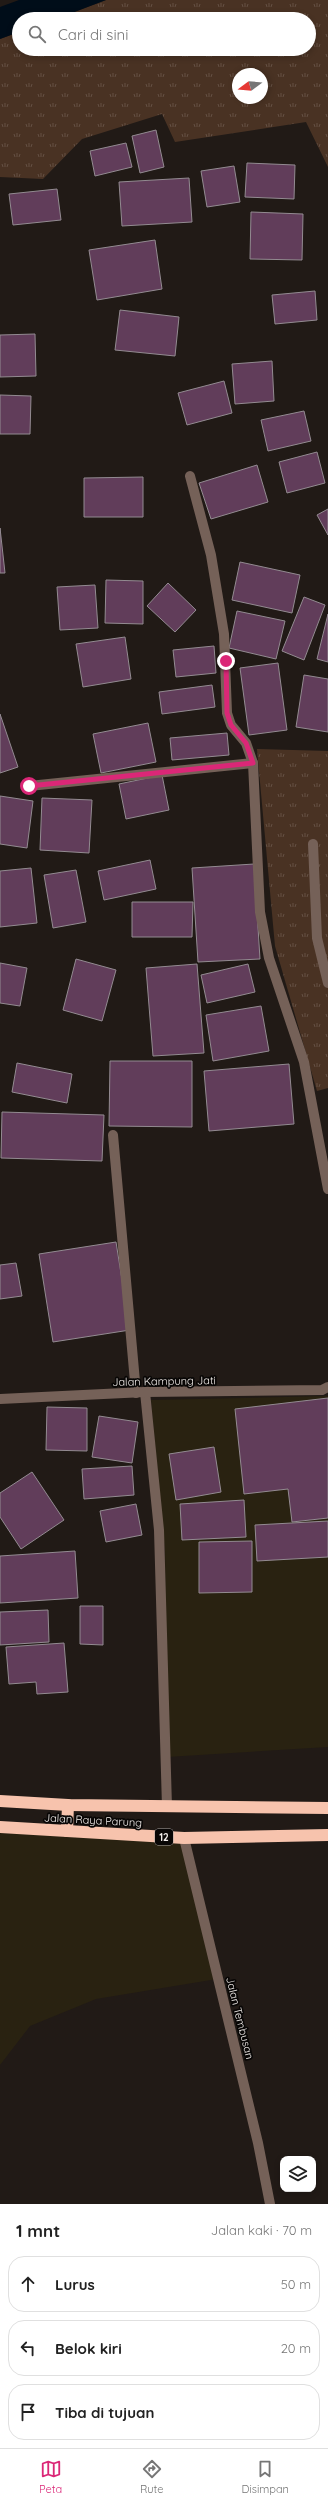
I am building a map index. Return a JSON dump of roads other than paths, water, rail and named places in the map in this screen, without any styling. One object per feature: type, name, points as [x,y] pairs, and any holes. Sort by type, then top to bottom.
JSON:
[{"type":"highway","name":"Jalan Raya Parung","points":[[0,1801],[68,1805],[328,1808]]},
{"type":"highway","points":[[67,1831],[68,1805]]},
{"type":"highway","name":"Jalan Raya Parung","points":[[0,1827],[184,1838],[328,1835]]},
{"type":"street","points":[[190,476],[211,555],[224,634],[227,713],[231,725],[246,743],[253,763],[260,912],[269,958],[304,1062],[328,1189]]},
{"type":"street","points":[[29,786],[253,763]]},
{"type":"street","points":[[313,844],[318,938],[328,984]]},
{"type":"street","points":[[113,1135],[141,1392],[159,1530],[167,1807]]},
{"type":"street","name":"Jalan Kampung Jati","points":[[0,1399],[141,1392],[322,1390],[328,1387]]},
{"type":"street","name":"Jalan Tembusan","points":[[184,1838],[258,2143],[270,2204]]},
{"type":"water","points":[[19,0],[106,0],[74,12],[12,12],[12,35],[0,39],[0,7]]}]
